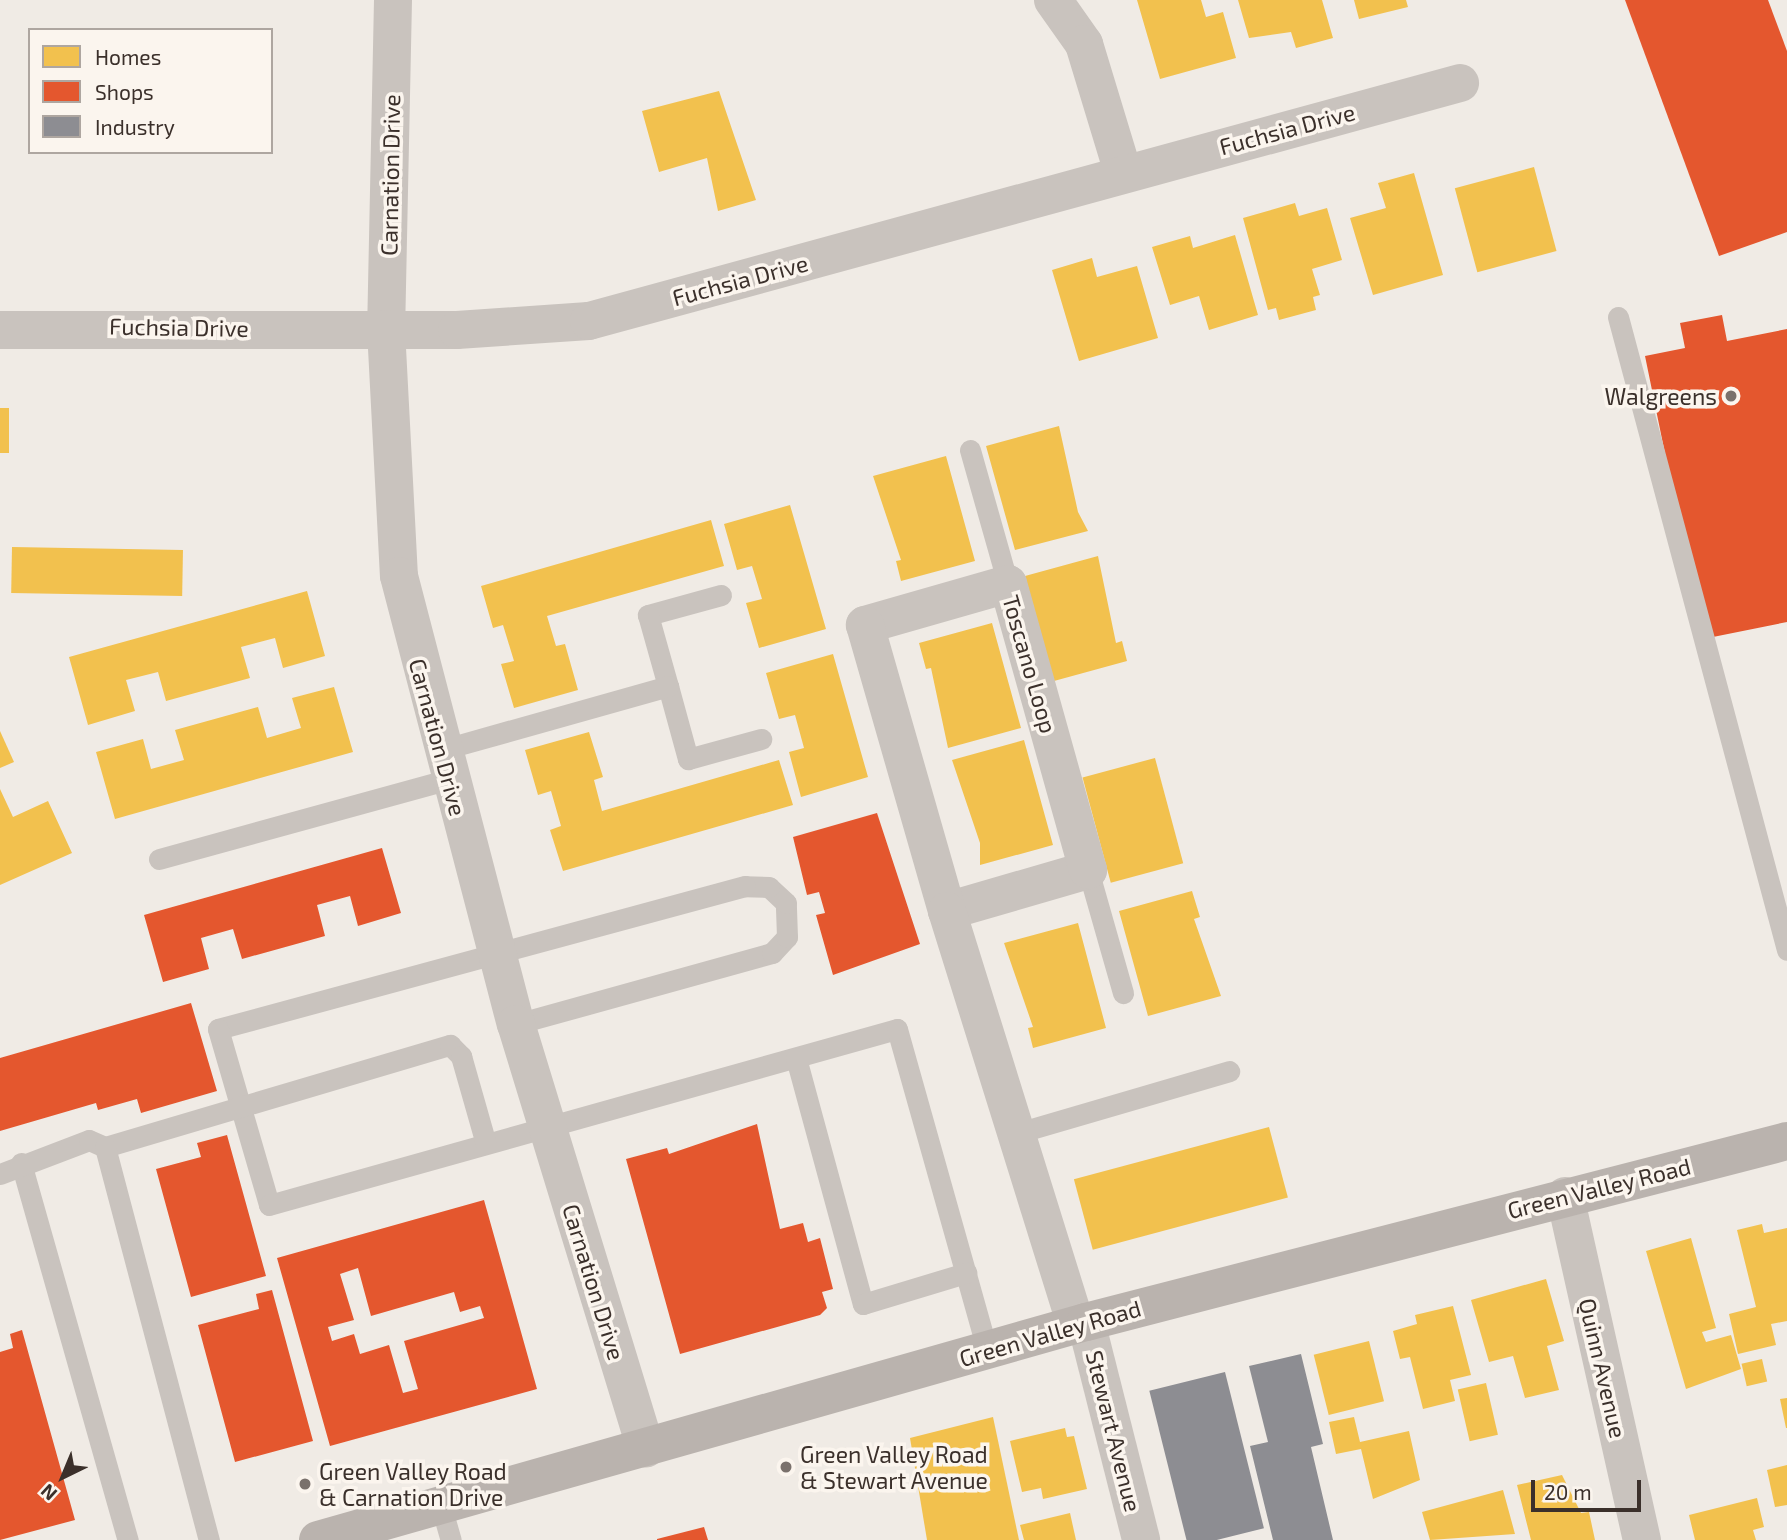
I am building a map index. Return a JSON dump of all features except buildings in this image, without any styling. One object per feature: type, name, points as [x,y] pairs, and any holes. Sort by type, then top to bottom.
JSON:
[{"type":"main road","name":"Green Valley Road","points":[[318,1540],[446,1523],[646,1449],[1081,1323],[1564,1196],[1787,1142]]},
{"type":"street","name":"Carnation Drive","points":[[393,0],[386,329],[398,576],[445,764],[516,1024],[646,1449]]},
{"type":"street","points":[[1053,0],[1084,44],[1123,172]]},
{"type":"street","name":"Fuchsia Drive","points":[[0,330],[386,329],[589,321],[1123,172],[1460,83]]},
{"type":"street","name":"Toscano Loop","points":[[1081,1323],[947,911],[865,625],[1008,584],[1088,870]]},
{"type":"street","points":[[947,911],[1088,870]]},
{"type":"street","name":"Quinn Avenue","points":[[1564,1196],[1642,1540]]},
{"type":"street","name":"Stewart Avenue","points":[[1081,1323],[1141,1540]]},
{"type":"lane","points":[[1618,317],[1782,908],[1787,950]]},
{"type":"lane","points":[[970,450],[1008,584]]},
{"type":"lane","points":[[721,595],[648,615],[688,759],[761,739]]},
{"type":"lane","points":[[159,859],[668,686]]},
{"type":"lane","points":[[1088,870],[1123,993]]},
{"type":"lane","points":[[516,1024],[761,957],[788,937],[790,914],[779,894],[757,884],[497,951],[218,1030],[269,1205],[898,1029],[987,1350]]},
{"type":"lane","points":[[0,1174],[21,1163],[89,1140],[105,1147],[450,1045],[461,1056],[486,1144]]},
{"type":"lane","points":[[796,1058],[863,1304],[966,1273]]},
{"type":"lane","points":[[1021,1132],[1229,1071]]},
{"type":"lane","points":[[105,1147],[209,1540]]},
{"type":"lane","points":[[21,1163],[128,1540]]},
{"type":"place","name":"Walgreens","points":[[1731,396]]},
{"type":"place","name":"Green Valley Road & Stewart Avenue","points":[[786,1467]]},
{"type":"place","name":"Green Valley Road & Carnation Drive","points":[[305,1484]]}]
